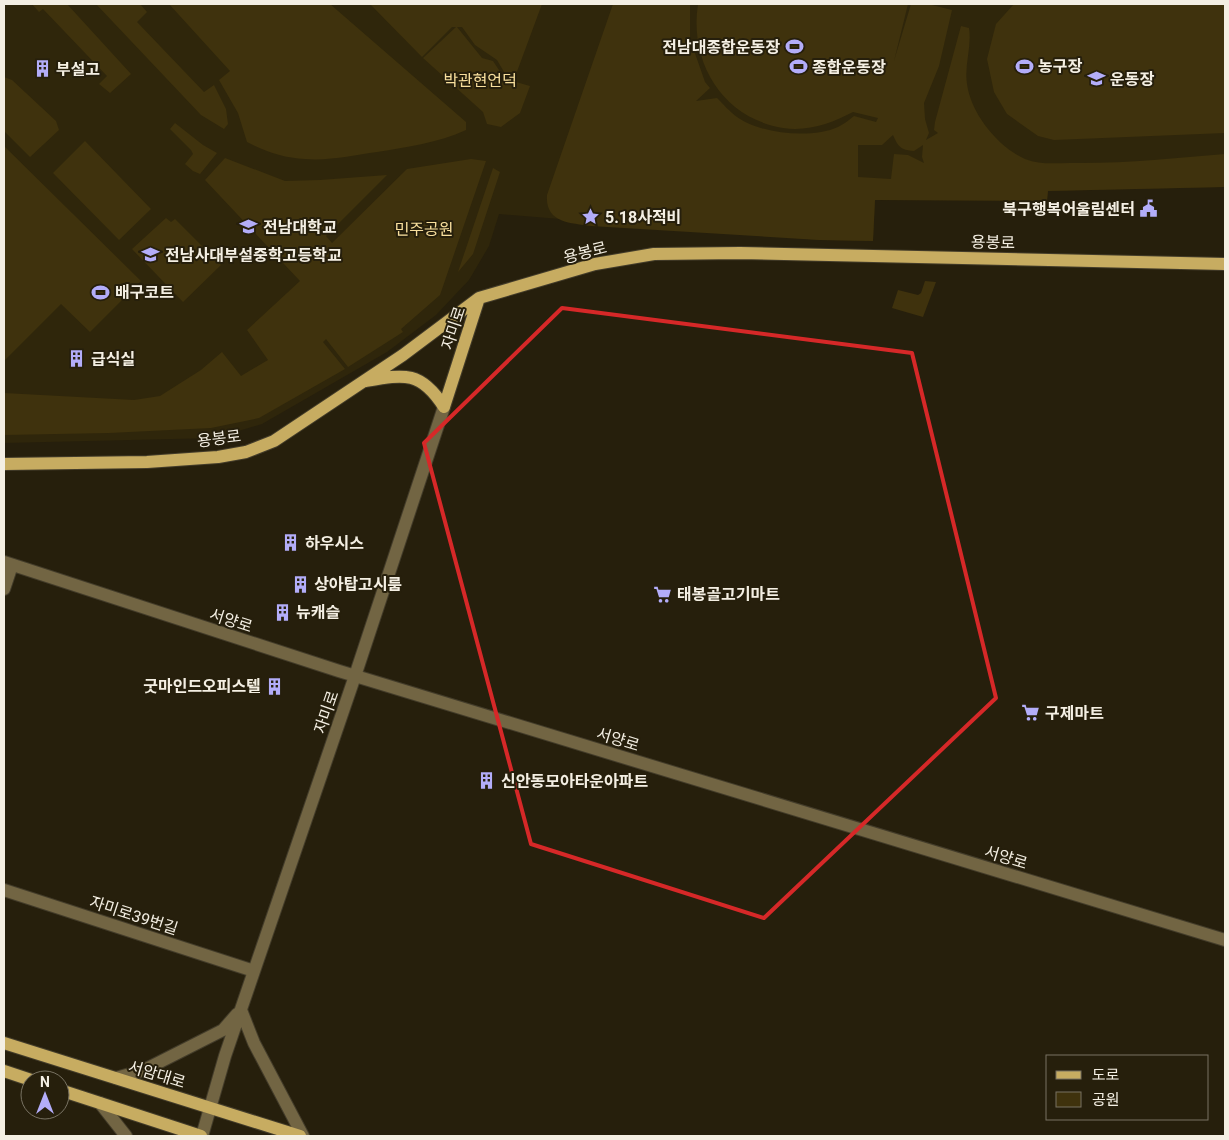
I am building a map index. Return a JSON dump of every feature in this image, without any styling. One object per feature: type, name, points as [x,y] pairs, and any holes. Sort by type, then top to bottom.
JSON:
[{"type":"main road","name":"용봉로","points":[[4,464],[147,462],[218,457],[246,452],[274,441],[403,355],[479,298],[595,264],[654,254],[749,253],[1225,264]]},
{"type":"main road","name":"자미로","points":[[444,407],[479,298]]},
{"type":"main road","points":[[361,382],[407,376],[421,381],[434,392],[444,407]]},
{"type":"main road","name":"서암대로","points":[[4,1043],[301,1136]]},
{"type":"main road","points":[[4,1071],[20,1076]]},
{"type":"main road","points":[[70,1093],[201,1136]]},
{"type":"street","name":"자미로","points":[[201,1136],[254,971],[355,676],[444,407]]},
{"type":"street","name":"서양로","points":[[8,564],[355,676],[1225,940]]},
{"type":"street","points":[[4,588],[8,564]]},
{"type":"street","name":"자미로39번길","points":[[4,890],[254,971]]},
{"type":"street","points":[[116,1078],[144,1070],[223,1030],[241,1010],[254,1043],[301,1136]]},
{"type":"street","points":[[100,1103],[126,1136]]},
{"type":"highlighted area","points":[[562,308],[912,353],[996,698],[764,918],[531,844],[424,443]]},
{"type":"shaded area","name":"전남대학교","points":[[4,4],[1225,4],[1225,187],[1048,191],[1047,201],[875,200],[873,241],[819,240],[499,214],[489,246],[469,280],[436,315],[387,352],[262,424],[215,438],[4,443]]},
{"type":"green space","points":[[32,4],[67,4],[131,74],[110,93],[99,84],[107,76],[43,9],[39,12]]},
{"type":"green space","points":[[96,4],[140,4],[147,12],[137,22],[204,92],[214,85],[226,109],[228,124],[224,129],[201,115]]},
{"type":"green space","points":[[169,4],[330,4],[466,122],[466,130],[422,144],[333,158],[297,158],[282,156],[261,149],[247,142],[238,113],[219,80],[230,71]]},
{"type":"green space","name":"박관현언덕","points":[[370,4],[542,4],[515,77],[507,77],[497,60],[475,45],[462,27],[457,27],[482,58],[493,61],[505,79],[530,86],[520,113],[501,127],[487,124],[483,112],[423,58],[456,27],[452,27],[422,57]]},
{"type":"green space","points":[[613,4],[690,4],[690,39],[705,82],[710,88],[696,101],[717,98],[737,117],[747,123],[772,131],[801,134],[814,133],[838,127],[854,116],[876,122],[878,118],[853,112],[819,126],[792,129],[761,122],[743,113],[727,100],[714,84],[705,66],[699,46],[697,26],[698,4],[908,4],[894,61],[911,4],[928,4],[952,10],[939,66],[924,103],[925,119],[929,133],[926,140],[938,133],[934,130],[935,122],[961,26],[969,28],[970,42],[966,77],[974,107],[987,128],[996,138],[1015,154],[1025,159],[1048,163],[1109,163],[1225,154],[1225,187],[1048,191],[1047,201],[875,200],[873,241],[819,240],[575,224],[560,220],[550,211],[547,204],[547,195]],"holes":[[[893,135],[898,145],[906,150],[914,151],[923,145],[922,157],[924,163],[908,155],[894,154],[891,179],[858,177],[858,145],[882,145]]]},
{"type":"green space","name":"운동장","points":[[1014,4],[1225,4],[1225,133],[1054,140],[1038,136],[1007,114],[994,92],[987,59],[996,24]]},
{"type":"green space","points":[[4,77],[12,80],[56,121],[59,130],[30,157],[4,131]]},
{"type":"green space","points":[[175,123],[203,145],[217,153],[200,174],[185,164],[193,154],[170,129]]},
{"type":"green space","points":[[85,141],[151,209],[119,240],[53,173]]},
{"type":"green space","points":[[4,146],[141,281],[90,332],[61,304],[4,361]]},
{"type":"green space","name":"민주공원","points":[[225,158],[285,181],[387,175],[326,236],[332,243],[407,169],[471,159],[486,161],[440,295],[401,329],[403,332],[348,367],[326,339],[323,342],[345,369],[259,418],[211,428],[109,433],[4,435],[4,393],[134,400],[160,396],[201,370],[222,352],[241,376],[268,360],[247,330],[300,281],[205,180]]},
{"type":"green space","points":[[493,168],[500,172],[473,254],[458,272]]},
{"type":"green space","points":[[166,218],[171,222],[175,219],[221,265],[183,302],[132,249]]},
{"type":"green space","points":[[925,281],[936,282],[923,317],[892,308],[898,290],[918,295],[921,293]]},
{"type":"place","name":"전남대종합운동장","points":[[794,47]]},
{"type":"place","name":"농구장","points":[[1024,66]]},
{"type":"place","name":"종합운동장","points":[[798,67]]},
{"type":"place","name":"부설고","points":[[42,69]]},
{"type":"place","name":"운동장","points":[[1096,79]]},
{"type":"place","name":"북구행복어울림센터","points":[[1149,209]]},
{"type":"place","name":"5.18사적비","points":[[591,217]]},
{"type":"place","name":"전남대학교","points":[[249,227]]},
{"type":"place","name":"전남사대부설중학고등학교","points":[[151,255]]},
{"type":"place","name":"배구코트","points":[[101,292]]},
{"type":"place","name":"급식실","points":[[77,359]]},
{"type":"place","name":"하우시스","points":[[291,543]]},
{"type":"place","name":"상아탑고시룸","points":[[300,584]]},
{"type":"place","name":"태봉골고기마트","points":[[663,594]]},
{"type":"place","name":"뉴캐슬","points":[[282,612]]},
{"type":"place","name":"굿마인드오피스텔","points":[[275,686]]},
{"type":"place","name":"구제마트","points":[[1031,713]]},
{"type":"place","name":"신안동모아타운아파트","points":[[487,781]]}]
